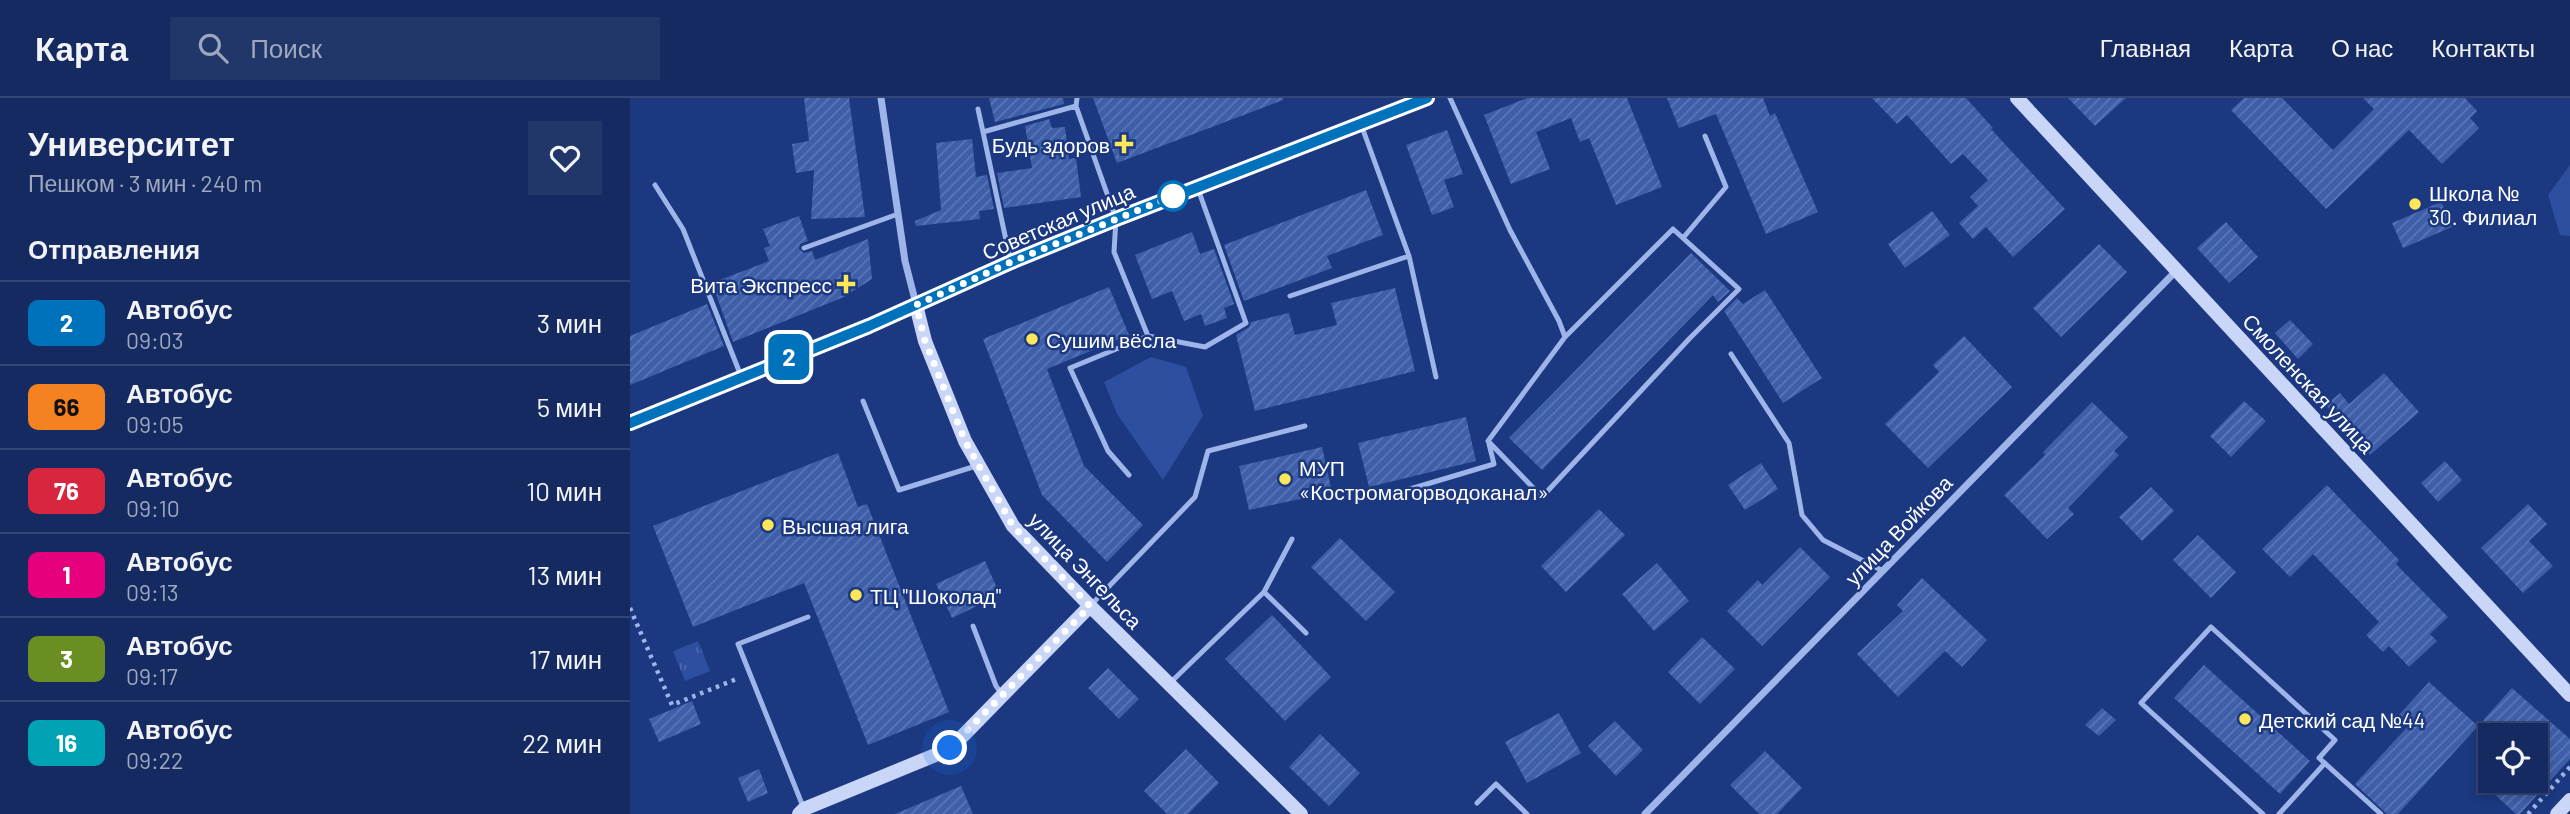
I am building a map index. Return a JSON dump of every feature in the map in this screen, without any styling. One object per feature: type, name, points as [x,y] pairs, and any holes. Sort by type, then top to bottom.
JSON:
[{"type":"main road","name":"Советская улица","points":[[630,423],[916,305],[1011,262],[1360,124],[1395,104],[1427,98]]},
{"type":"main road","name":"Смоленская улица","points":[[2017,98],[2570,695]]},
{"type":"main road","name":"улица Энгельса","points":[[916,305],[925,341],[965,441],[1013,526],[1090,606],[1301,814]]},
{"type":"main road","points":[[802,811],[950,748],[1090,606]]},
{"type":"main road","points":[[2557,814],[2570,800]]},
{"type":"street","points":[[881,98],[905,261],[916,305]]},
{"type":"street","name":"улица Войкова","points":[[1645,814],[2176,271]]},
{"type":"lane","points":[[1077,98],[1076,106],[1116,219],[1114,252],[1148,335]]},
{"type":"lane","points":[[1450,98],[1510,230],[1565,337]]},
{"type":"lane","points":[[983,132],[1076,106]]},
{"type":"lane","points":[[978,110],[1011,262]]},
{"type":"lane","points":[[1360,124],[1409,256],[1436,377]]},
{"type":"lane","points":[[1682,237],[1726,187],[1705,136]]},
{"type":"lane","points":[[655,185],[683,229],[741,376]]},
{"type":"lane","points":[[1129,475],[1108,451],[1070,368],[1148,335],[1205,347],[1246,323],[1198,187]]},
{"type":"lane","points":[[804,248],[898,214]]},
{"type":"lane","points":[[1673,229],[1739,289],[1542,497],[1488,441],[1565,337],[1673,229]]},
{"type":"lane","points":[[1290,296],[1409,256]]},
{"type":"lane","points":[[1731,354],[1789,443],[1802,515],[1824,540],[1883,571]]},
{"type":"lane","points":[[863,401],[899,490],[979,466]]},
{"type":"lane","points":[[1090,606],[1195,497],[1208,451],[1305,426]]},
{"type":"lane","points":[[1380,498],[1494,464],[1488,441]]},
{"type":"lane","points":[[1168,684],[1264,592],[1292,539]]},
{"type":"lane","points":[[1264,592],[1306,633]]},
{"type":"lane","points":[[802,811],[738,644],[808,617]]},
{"type":"lane","points":[[973,626],[996,686],[1004,696]]},
{"type":"lane","points":[[2263,814],[2141,703],[2210,627],[2336,740],[2319,758],[2381,814]]},
{"type":"lane","points":[[2279,814],[2325,763]]},
{"type":"lane","points":[[1477,803],[1496,784],[1527,814]]},
{"type":"path","points":[[630,608],[673,705],[750,673]]},
{"type":"path","points":[[2528,814],[2570,767]]},
{"type":"green space","points":[[2570,165],[2570,236],[2560,235],[2548,195]]},
{"type":"green space","points":[[1151,357],[1186,367],[1203,416],[1163,480],[1117,414],[1104,382]]},
{"type":"green space","points":[[698,641],[710,671],[685,681],[673,651]]},
{"type":"building","points":[[804,98],[849,98],[865,217],[811,219],[814,170],[796,173],[792,144],[809,141]]},
{"type":"building","points":[[989,98],[1063,98],[1064,104],[995,122]]},
{"type":"building","points":[[1093,98],[1283,98],[1283,100],[1117,163]]},
{"type":"building","points":[[1527,98],[1627,98],[1662,187],[1616,205],[1589,138],[1580,142],[1571,118],[1536,132],[1550,169],[1511,184],[1484,115]]},
{"type":"building","points":[[1667,98],[1763,98],[1770,116],[1775,113],[1818,212],[1766,234],[1716,114],[1679,128]]},
{"type":"building","points":[[1872,98],[1966,98],[2065,209],[2013,257],[1986,227],[1973,239],[1959,223],[1978,206],[1970,197],[1988,180],[1963,154],[1951,164],[1907,115],[1897,124]]},
{"type":"building","points":[[2068,98],[2126,98],[2095,126]]},
{"type":"building","points":[[2244,98],[2282,98],[2333,150],[2374,109],[2363,98],[2465,98],[2477,111],[2470,118],[2479,128],[2442,164],[2409,130],[2326,209],[2231,110]]},
{"type":"building","points":[[1049,119],[1052,128],[1065,127],[1069,159],[1076,158],[1081,197],[1004,208],[997,173],[1032,168],[1025,126]]},
{"type":"building","points":[[1447,130],[1463,174],[1444,180],[1454,207],[1432,215],[1406,145]]},
{"type":"building","points":[[972,139],[976,177],[987,175],[994,209],[979,211],[980,219],[916,226],[915,221],[941,210],[936,143]]},
{"type":"building","points":[[1366,190],[1383,235],[1327,256],[1332,268],[1244,301],[1224,245]]},
{"type":"building","points":[[2441,202],[2452,227],[2403,248],[2392,223]]},
{"type":"building","points":[[1932,211],[1950,235],[1905,268],[1888,244]]},
{"type":"building","points":[[799,216],[808,241],[800,244],[799,249],[804,253],[812,251],[815,260],[868,239],[872,279],[844,297],[733,342],[712,283],[769,261],[764,248],[770,246],[763,229]]},
{"type":"building","points":[[2226,222],[2258,257],[2229,283],[2197,248]]},
{"type":"building","points":[[1192,232],[1200,254],[1214,249],[1234,304],[1224,308],[1227,318],[1205,326],[1201,314],[1184,321],[1172,291],[1152,299],[1135,255]]},
{"type":"building","points":[[2099,244],[2127,272],[2061,337],[2033,308]]},
{"type":"building","points":[[1691,253],[1730,291],[1718,302],[1713,295],[1542,470],[1509,438]]},
{"type":"building","points":[[1109,287],[1129,335],[1047,369],[1084,466],[1143,525],[1107,562],[1042,495],[983,339]]},
{"type":"building","points":[[1395,288],[1415,371],[1255,411],[1236,335],[1249,327],[1251,322],[1289,313],[1295,335],[1337,325],[1331,303]]},
{"type":"building","points":[[1765,290],[1822,378],[1783,403],[1724,311],[1737,298],[1743,304]]},
{"type":"building","points":[[707,304],[724,346],[630,385],[630,336]]},
{"type":"building","points":[[2290,320],[2313,344],[2298,359],[2275,333]]},
{"type":"building","points":[[1964,336],[2012,387],[1928,468],[1885,424],[1939,372],[1933,365]]},
{"type":"building","points":[[2384,373],[2419,412],[2370,455],[2326,405],[2340,393],[2349,404]]},
{"type":"building","points":[[2244,401],[2266,421],[2231,457],[2210,436]]},
{"type":"building","points":[[2092,402],[2128,437],[2114,451],[2119,455],[2068,508],[2074,514],[2047,539],[2004,495],[2045,455],[2043,452]]},
{"type":"building","points":[[1466,417],[1476,461],[1369,487],[1358,443]]},
{"type":"building","name":"МУП «Костромагорводоканал»","points":[[1322,447],[1332,492],[1249,510],[1239,466]]},
{"type":"building","name":"ТЦ \"Шоколад\"","points":[[838,453],[858,507],[867,504],[949,712],[868,745],[804,583],[693,627],[653,526]]},
{"type":"building","points":[[2445,461],[2462,480],[2438,502],[2421,483]]},
{"type":"building","points":[[1761,463],[1778,489],[1745,510],[1728,485]]},
{"type":"building","points":[[2327,485],[2399,560],[2396,564],[2448,617],[2430,634],[2437,641],[2409,667],[2389,646],[2383,652],[2366,635],[2379,622],[2313,554],[2290,577],[2262,549]]},
{"type":"building","points":[[2151,487],[2174,511],[2142,541],[2119,517]]},
{"type":"building","points":[[2528,504],[2547,524],[2529,541],[2553,566],[2523,593],[2481,548]]},
{"type":"building","points":[[1599,509],[1625,535],[1566,592],[1541,566]]},
{"type":"building","points":[[2198,535],[2236,572],[2211,598],[2173,560]]},
{"type":"building","points":[[1340,538],[1395,592],[1366,621],[1311,567]]},
{"type":"building","points":[[1800,547],[1830,577],[1762,646],[1727,611],[1758,580],[1762,585]]},
{"type":"building","points":[[985,561],[1000,595],[952,618],[936,584]]},
{"type":"building","points":[[1657,563],[1689,601],[1654,631],[1622,594]]},
{"type":"building","points":[[1922,578],[1987,640],[1962,667],[1945,651],[1898,697],[1857,654],[1903,611],[1897,605]]},
{"type":"building","points":[[1272,615],[1331,677],[1285,721],[1225,659]]},
{"type":"building","points":[[1702,637],[1735,669],[1700,704],[1668,672]]},
{"type":"building","points":[[2204,665],[2310,761],[2280,794],[2174,698]]},
{"type":"building","points":[[1108,668],[1139,699],[1119,719],[1088,688]]},
{"type":"building","points":[[2429,682],[2478,726],[2398,814],[2387,814],[2355,784],[2409,725],[2399,715]]},
{"type":"building","points":[[2512,688],[2570,739],[2570,759],[2548,783],[2548,723],[2481,723]]},
{"type":"building","points":[[692,701],[701,724],[659,742],[649,719]]},
{"type":"building","points":[[2102,708],[2116,720],[2099,736],[2085,725]]},
{"type":"building","points":[[1559,713],[1581,753],[1527,783],[1505,742]]},
{"type":"building","points":[[1615,721],[1643,750],[1616,776],[1588,746]]},
{"type":"building","points":[[1320,734],[1360,773],[1329,806],[1289,767]]},
{"type":"building","points":[[1186,749],[1219,783],[1188,814],[1167,814],[1144,791]]},
{"type":"building","points":[[1765,751],[1802,788],[1777,814],[1759,814],[1730,785]]},
{"type":"building","points":[[759,769],[768,793],[748,802],[738,778]]},
{"type":"building","points":[[961,786],[973,814],[895,814]]},
{"type":"building","points":[[2493,793],[2539,793],[2520,814],[2516,814]]},
{"type":"bus line","name":"2","points":[[630,423],[869,326],[1011,262],[1116,219],[1427,98]]},
{"type":"place","name":"Будь здоров","points":[[1124,144]]},
{"type":"place","name":"Школа № 30. Филиал","points":[[2415,204]]},
{"type":"place","name":"Вита Экспресс","points":[[846,284]]},
{"type":"place","name":"Сушим вёсла","points":[[1032,339]]},
{"type":"place","name":"МУП «Костромагорводоканал»","points":[[1285,479]]},
{"type":"place","name":"Высшая лига","points":[[768,525]]},
{"type":"place","name":"ТЦ \"Шоколад\"","points":[[856,595]]},
{"type":"place","name":"Детский сад №44","points":[[2245,719]]},
{"type":"route","points":[[950,748],[1090,606],[1013,526],[965,441],[925,341],[916,305],[1011,262],[1173,196]]}]
